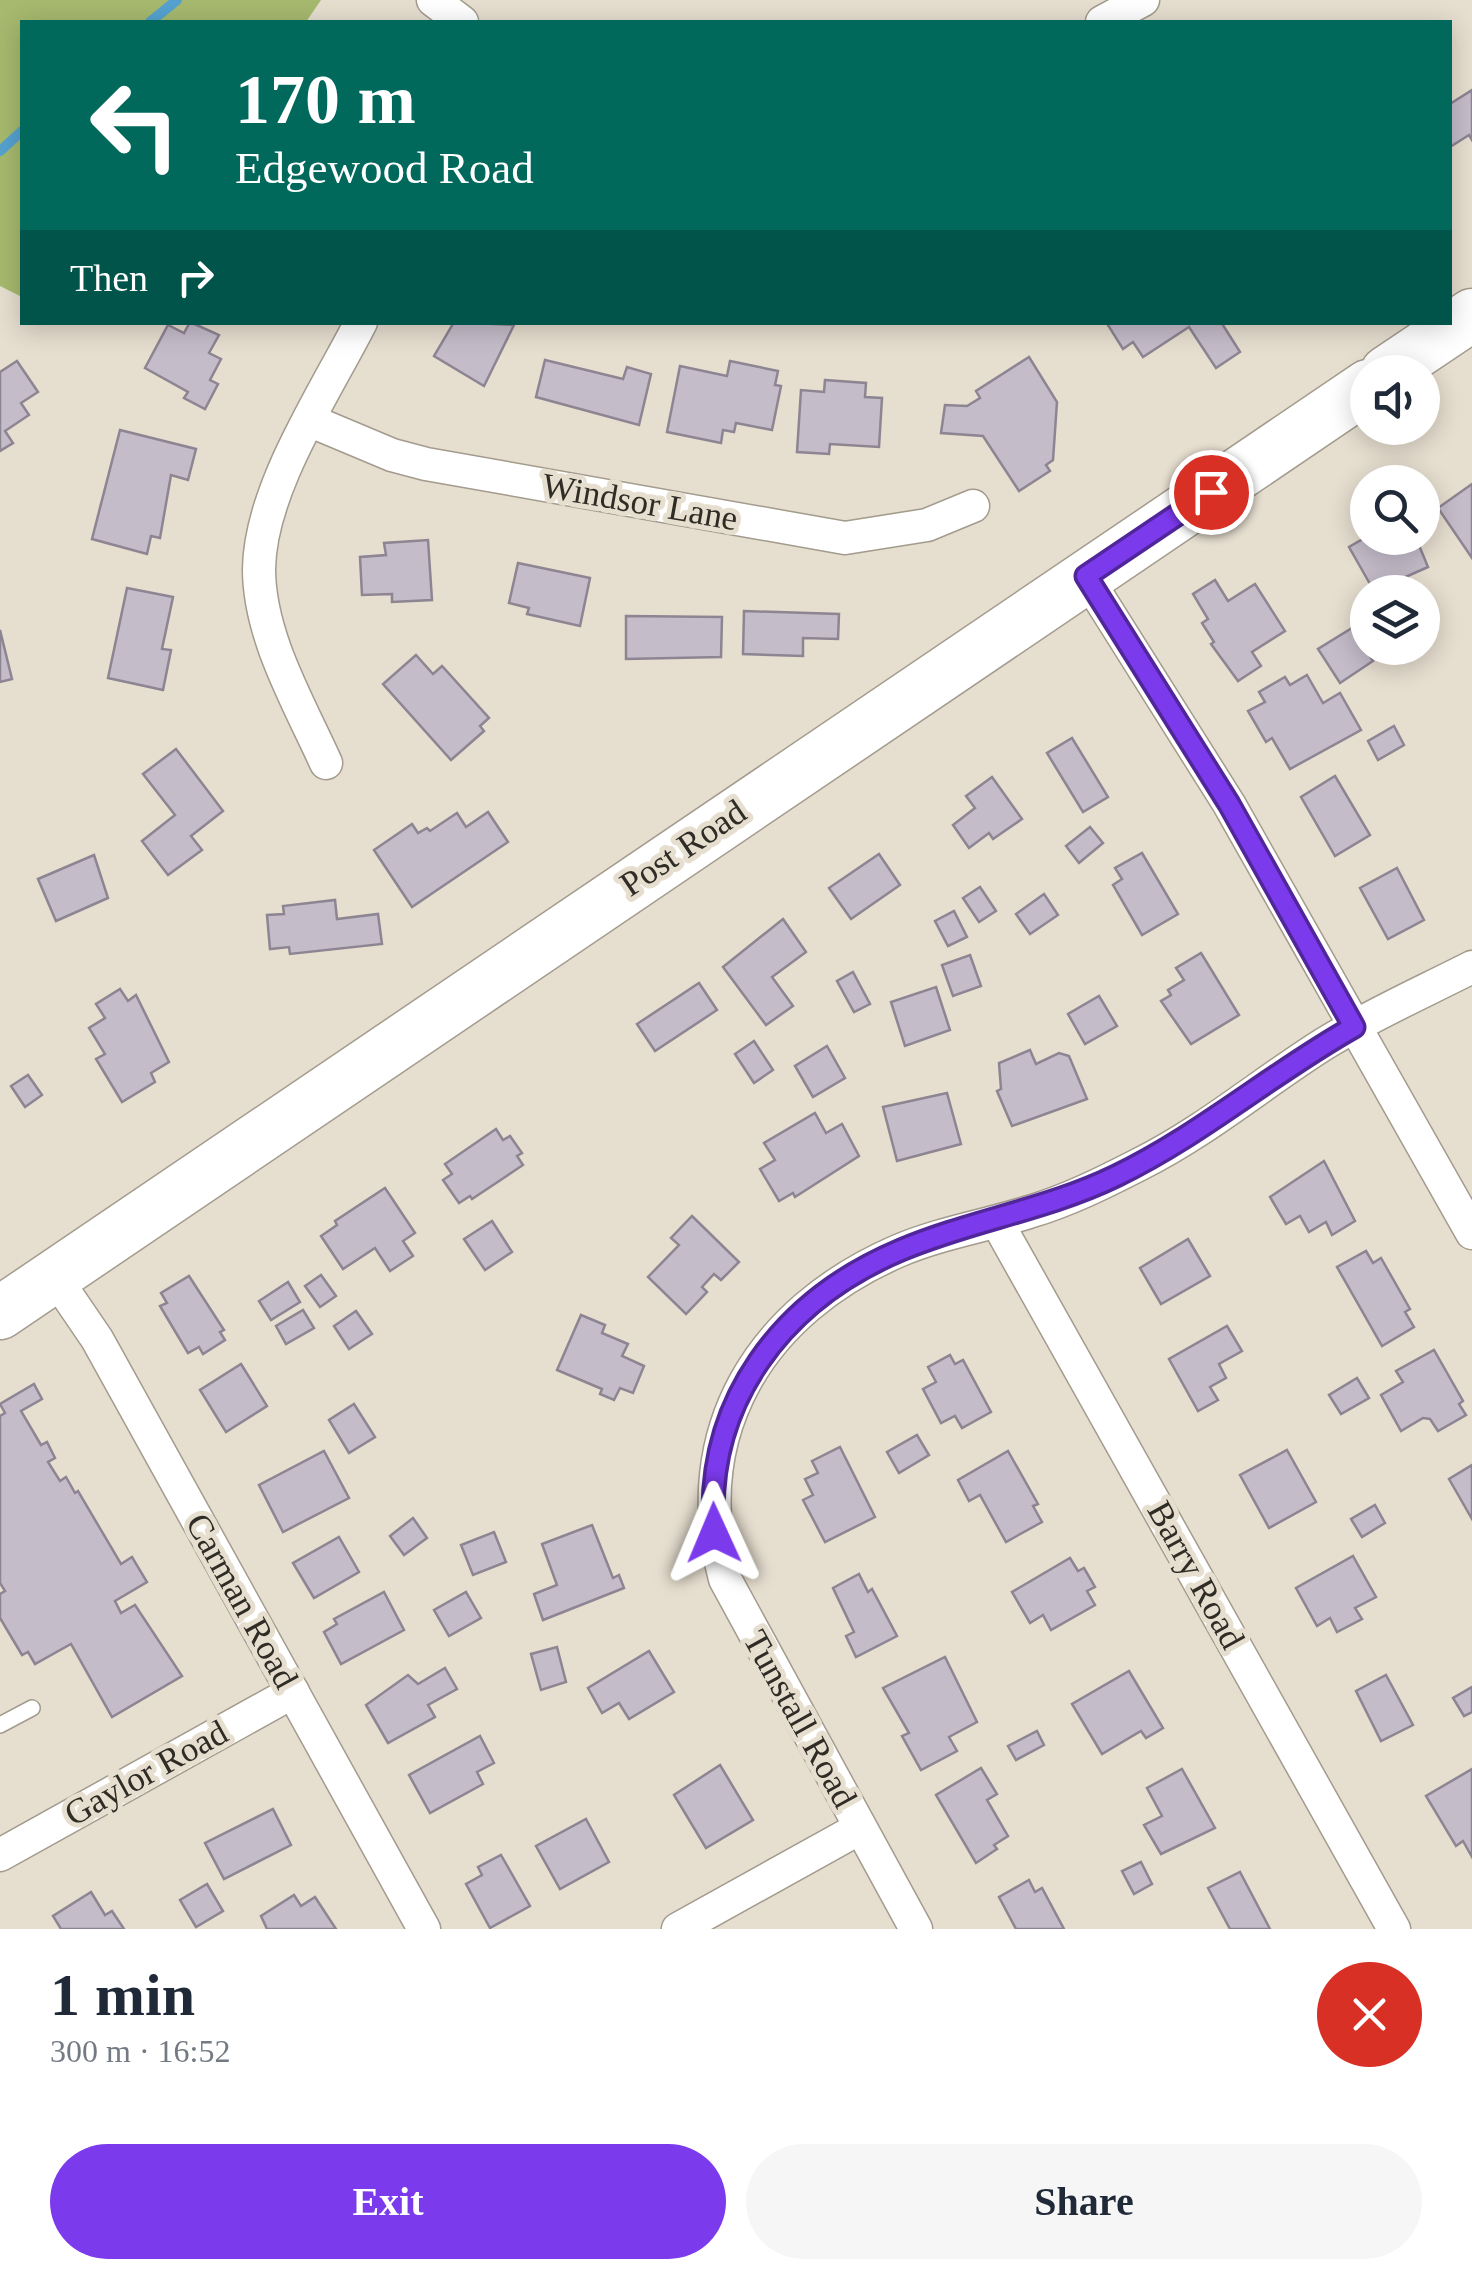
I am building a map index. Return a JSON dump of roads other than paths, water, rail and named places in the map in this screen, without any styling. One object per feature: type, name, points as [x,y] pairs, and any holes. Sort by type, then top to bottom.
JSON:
[{"type":"main road","points":[[1412,355],[1472,315]]},
{"type":"main road","name":"Post Road","points":[[0,1312],[1350,398]]},
{"type":"street","points":[[433,0],[459,20]]},
{"type":"street","points":[[1106,20],[1143,0]]},
{"type":"street","points":[[326,763],[282,668],[264,608],[259,570],[276,489],[359,325]]},
{"type":"street","name":"Windsor Lane","points":[[311,421],[392,455],[426,464],[845,538],[927,525],[973,506]]},
{"type":"street","points":[[1086,576],[1229,804],[1472,1234]]},
{"type":"street","name":"Tunstall Road","points":[[916,1929],[725,1579],[713,1521],[716,1456],[725,1422],[745,1382],[810,1305],[890,1255],[1071,1196],[1146,1162],[1354,1027],[1472,967]]},
{"type":"street","name":"Barry Road","points":[[997,1222],[1394,1929]]},
{"type":"street","name":"Carman Road","points":[[54,1276],[97,1339],[424,1929]]},
{"type":"street","name":"Gaylor Road","points":[[0,1854],[293,1692]]},
{"type":"street","points":[[678,1929],[860,1828]]},
{"type":"lane","points":[[0,1725],[32,1708]]},
{"type":"waterway","points":[[152,20],[177,0]]},
{"type":"waterway","points":[[0,151],[20,133]]}]
